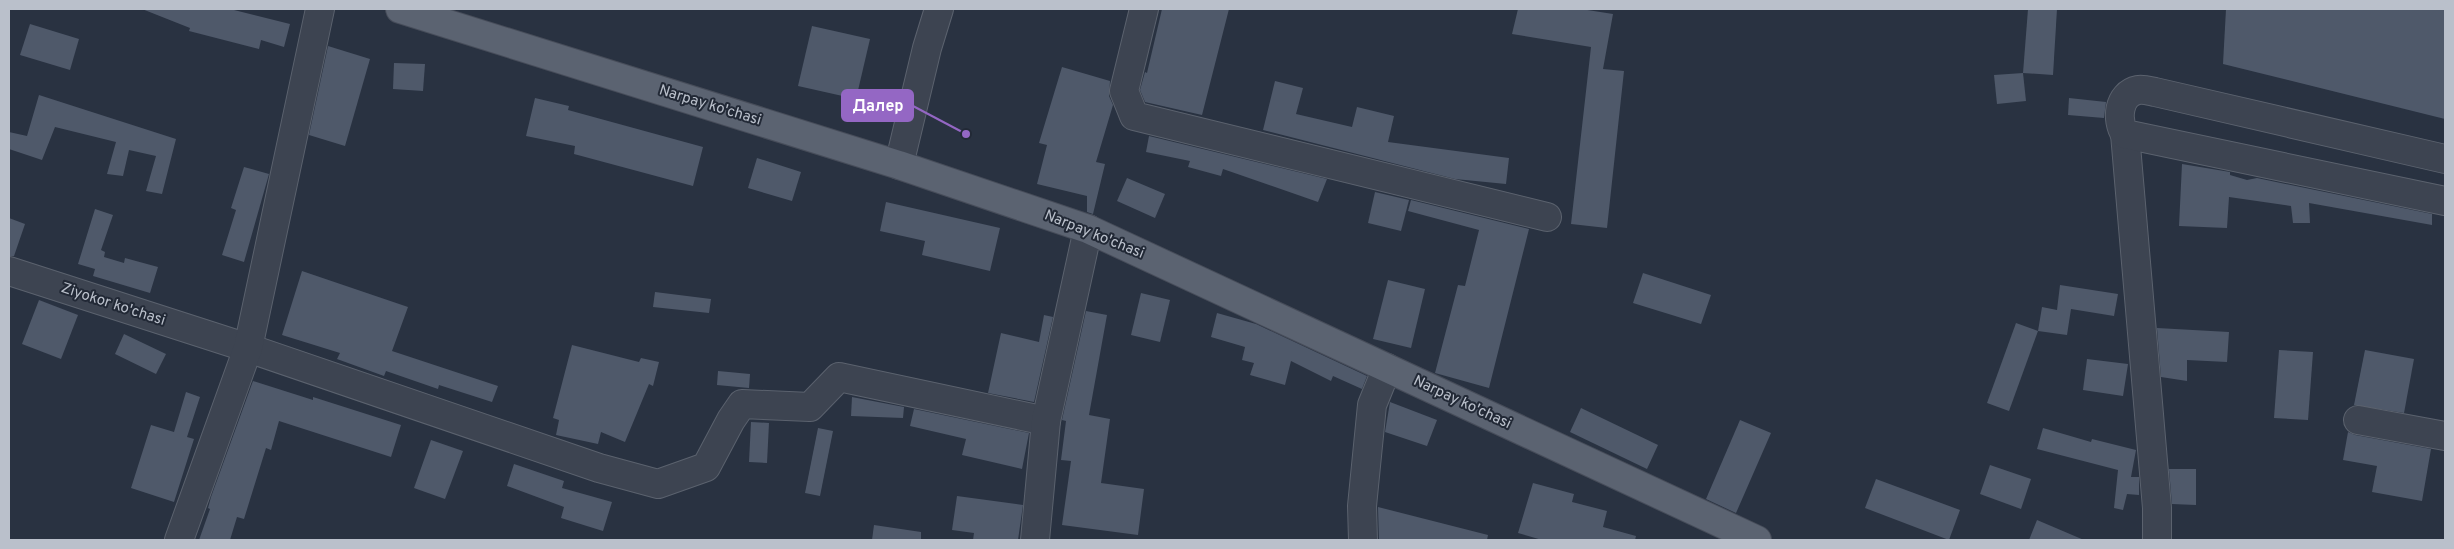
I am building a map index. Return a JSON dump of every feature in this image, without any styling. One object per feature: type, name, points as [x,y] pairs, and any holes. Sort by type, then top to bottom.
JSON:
[{"type":"main road","name":"Narpay ko'chasi","points":[[400,9],[898,165],[1088,230],[1758,540]]},
{"type":"street","points":[[179,540],[248,348],[320,9]]},
{"type":"street","points":[[898,165],[926,48],[939,9]]},
{"type":"street","points":[[1144,9],[1124,91],[1134,116],[1548,217]]},
{"type":"street","points":[[2157,540],[2157,508],[2129,168],[2125,134],[2120,125],[2122,103],[2129,95],[2138,90],[2445,159]]},
{"type":"street","points":[[2125,134],[2445,201]]},
{"type":"street","points":[[1035,540],[1046,421],[1088,230]]},
{"type":"street","name":"Ziyokor ko'chasi","points":[[9,271],[248,348],[599,468],[658,484],[706,467],[731,420],[742,404],[810,407],[839,377],[1046,421]]},
{"type":"street","points":[[1363,540],[1362,506],[1372,406],[1386,368]]},
{"type":"street","points":[[2358,420],[2445,436]]},
{"type":"building","points":[[142,9],[230,9],[290,24],[284,47],[261,40],[259,49],[189,31],[190,28]]},
{"type":"building","points":[[1162,9],[1229,9],[1202,115],[1145,102],[1140,90],[1145,72],[1147,73]]},
{"type":"building","points":[[1518,9],[1581,9],[1613,14],[1603,69],[1624,71],[1607,228],[1571,224],[1591,47],[1512,34]]},
{"type":"building","points":[[2028,9],[2057,9],[2053,75],[2023,73]]},
{"type":"building","points":[[2226,9],[2445,9],[2445,119],[2223,64]]},
{"type":"building","points":[[30,24],[79,39],[70,70],[20,55]]},
{"type":"building","points":[[812,26],[870,39],[856,99],[798,86]]},
{"type":"building","points":[[328,46],[370,59],[345,146],[309,135]]},
{"type":"building","points":[[394,63],[425,64],[423,91],[393,89]]},
{"type":"building","points":[[1062,67],[1110,81],[1109,96],[1113,105],[1096,162],[1105,164],[1093,214],[1087,212],[1087,196],[1037,184],[1047,145],[1039,143]]},
{"type":"building","points":[[2023,73],[2026,101],[1997,104],[1994,75]]},
{"type":"building","points":[[1275,81],[1303,88],[1296,114],[1352,127],[1357,107],[1394,116],[1388,142],[1509,158],[1506,184],[1455,179],[1263,130]]},
{"type":"building","points":[[39,95],[176,139],[162,194],[146,191],[156,156],[129,150],[123,176],[107,174],[116,142],[55,127],[42,160],[9,149],[9,132],[27,136]]},
{"type":"building","points":[[535,98],[569,106],[568,110],[703,147],[693,186],[574,154],[575,146],[526,136]]},
{"type":"building","points":[[2069,98],[2106,102],[2104,118],[2068,115]]},
{"type":"building","points":[[1149,136],[1327,179],[1318,202],[1223,169],[1221,176],[1188,167],[1190,161],[1146,152]]},
{"type":"building","points":[[757,158],[801,172],[792,201],[748,188]]},
{"type":"building","points":[[2182,164],[2230,172],[2230,175],[2247,180],[2257,178],[2432,214],[2432,225],[2309,203],[2310,223],[2293,223],[2291,206],[2229,197],[2227,228],[2179,226]]},
{"type":"building","points":[[244,167],[269,174],[244,262],[222,255],[236,210],[231,208]]},
{"type":"building","points":[[1127,178],[1165,194],[1155,218],[1117,201]]},
{"type":"building","points":[[1375,192],[1409,200],[1401,231],[1368,223]]},
{"type":"building","points":[[1411,200],[1529,229],[1489,388],[1435,373],[1458,285],[1465,286],[1479,230],[1408,211]]},
{"type":"building","points":[[886,202],[1000,228],[990,271],[922,255],[925,241],[880,231]]},
{"type":"building","points":[[95,209],[113,215],[101,250],[105,252],[104,257],[124,263],[125,258],[158,267],[150,293],[93,276],[95,269],[78,264]]},
{"type":"building","points":[[9,218],[25,224],[14,256],[9,256]]},
{"type":"building","points":[[302,271],[408,307],[392,351],[498,386],[492,402],[439,385],[438,389],[386,371],[384,376],[337,359],[340,353],[282,335]]},
{"type":"building","points":[[1643,273],[1711,295],[1701,324],[1633,303]]},
{"type":"building","points":[[1388,280],[1425,289],[1411,348],[1373,339]]},
{"type":"building","points":[[2060,285],[2118,294],[2114,316],[2071,309],[2067,335],[2038,331],[2042,307],[2057,310]]},
{"type":"building","points":[[655,292],[711,299],[709,313],[653,307]]},
{"type":"building","points":[[1141,293],[1170,300],[1160,342],[1131,335]]},
{"type":"building","points":[[39,300],[78,315],[61,359],[22,344]]},
{"type":"building","points":[[1086,311],[1107,315],[1089,415],[1110,419],[1101,483],[1144,489],[1138,535],[1062,525],[1071,461],[1061,460],[1066,421],[1062,420]]},
{"type":"building","points":[[1217,313],[1256,324],[1367,376],[1362,389],[1333,376],[1331,381],[1291,361],[1285,385],[1250,375],[1254,363],[1242,360],[1245,347],[1211,337]]},
{"type":"building","points":[[1044,315],[1053,317],[1034,402],[988,393],[1001,333],[1039,342]]},
{"type":"building","points":[[2016,323],[2038,331],[2009,411],[1987,403]]},
{"type":"building","points":[[2157,328],[2229,332],[2227,362],[2187,360],[2187,381],[2161,377]]},
{"type":"building","points":[[124,334],[166,354],[156,374],[115,354]]},
{"type":"building","points":[[572,345],[639,362],[641,358],[659,362],[653,386],[649,384],[625,442],[601,432],[598,444],[556,435],[559,420],[553,418]]},
{"type":"building","points":[[2279,350],[2313,352],[2308,420],[2274,418]]},
{"type":"building","points":[[2365,350],[2414,359],[2404,413],[2354,405]]},
{"type":"building","points":[[2087,359],[2128,364],[2123,396],[2083,390]]},
{"type":"building","points":[[718,371],[750,374],[749,388],[717,385]]},
{"type":"building","points":[[253,381],[313,400],[313,397],[401,425],[391,457],[279,421],[271,450],[266,448],[244,519],[237,517],[230,540],[199,540],[210,509],[208,508],[211,497]]},
{"type":"building","points":[[186,392],[200,397],[187,437],[194,439],[174,502],[131,488],[151,425],[174,432]]},
{"type":"building","points":[[852,397],[904,407],[903,418],[851,416]]},
{"type":"building","points":[[1390,402],[1437,420],[1427,446],[1385,432]]},
{"type":"building","points":[[1581,408],[1658,445],[1647,469],[1570,432]]},
{"type":"building","points":[[914,409],[1029,433],[1022,469],[962,455],[966,439],[910,426]]},
{"type":"building","points":[[1740,420],[1771,433],[1736,513],[1706,499]]},
{"type":"building","points":[[751,422],[769,423],[767,463],[749,462]]},
{"type":"building","points":[[818,428],[833,431],[820,496],[805,493]]},
{"type":"building","points":[[2043,428],[2091,442],[2092,439],[2136,450],[2131,477],[2139,477],[2139,495],[2127,494],[2123,510],[2114,508],[2118,470],[2037,449]]},
{"type":"building","points":[[2348,432],[2355,435],[2431,449],[2422,501],[2372,492],[2377,466],[2343,460]]},
{"type":"building","points":[[431,440],[463,451],[445,499],[414,488]]},
{"type":"building","points":[[514,464],[564,481],[562,488],[612,502],[603,531],[561,518],[564,507],[507,486]]},
{"type":"building","points":[[1990,465],[2031,479],[2021,509],[1980,494]]},
{"type":"building","points":[[2169,469],[2196,469],[2196,505],[2172,504]]},
{"type":"building","points":[[1876,479],[1960,510],[1949,540],[1865,508]]},
{"type":"building","points":[[1533,483],[1574,494],[1572,502],[1607,511],[1603,527],[1636,536],[1635,540],[1542,540],[1518,533]]},
{"type":"building","points":[[957,496],[1023,505],[1018,540],[973,540],[974,533],[952,530]]},
{"type":"building","points":[[1378,507],[1488,535],[1487,540],[1379,540]]},
{"type":"building","points":[[2037,520],[2084,540],[2029,540]]},
{"type":"building","points":[[874,525],[921,532],[921,540],[872,540]]},
{"type":"place","name":"Далер","points":[[966,134]]}]
